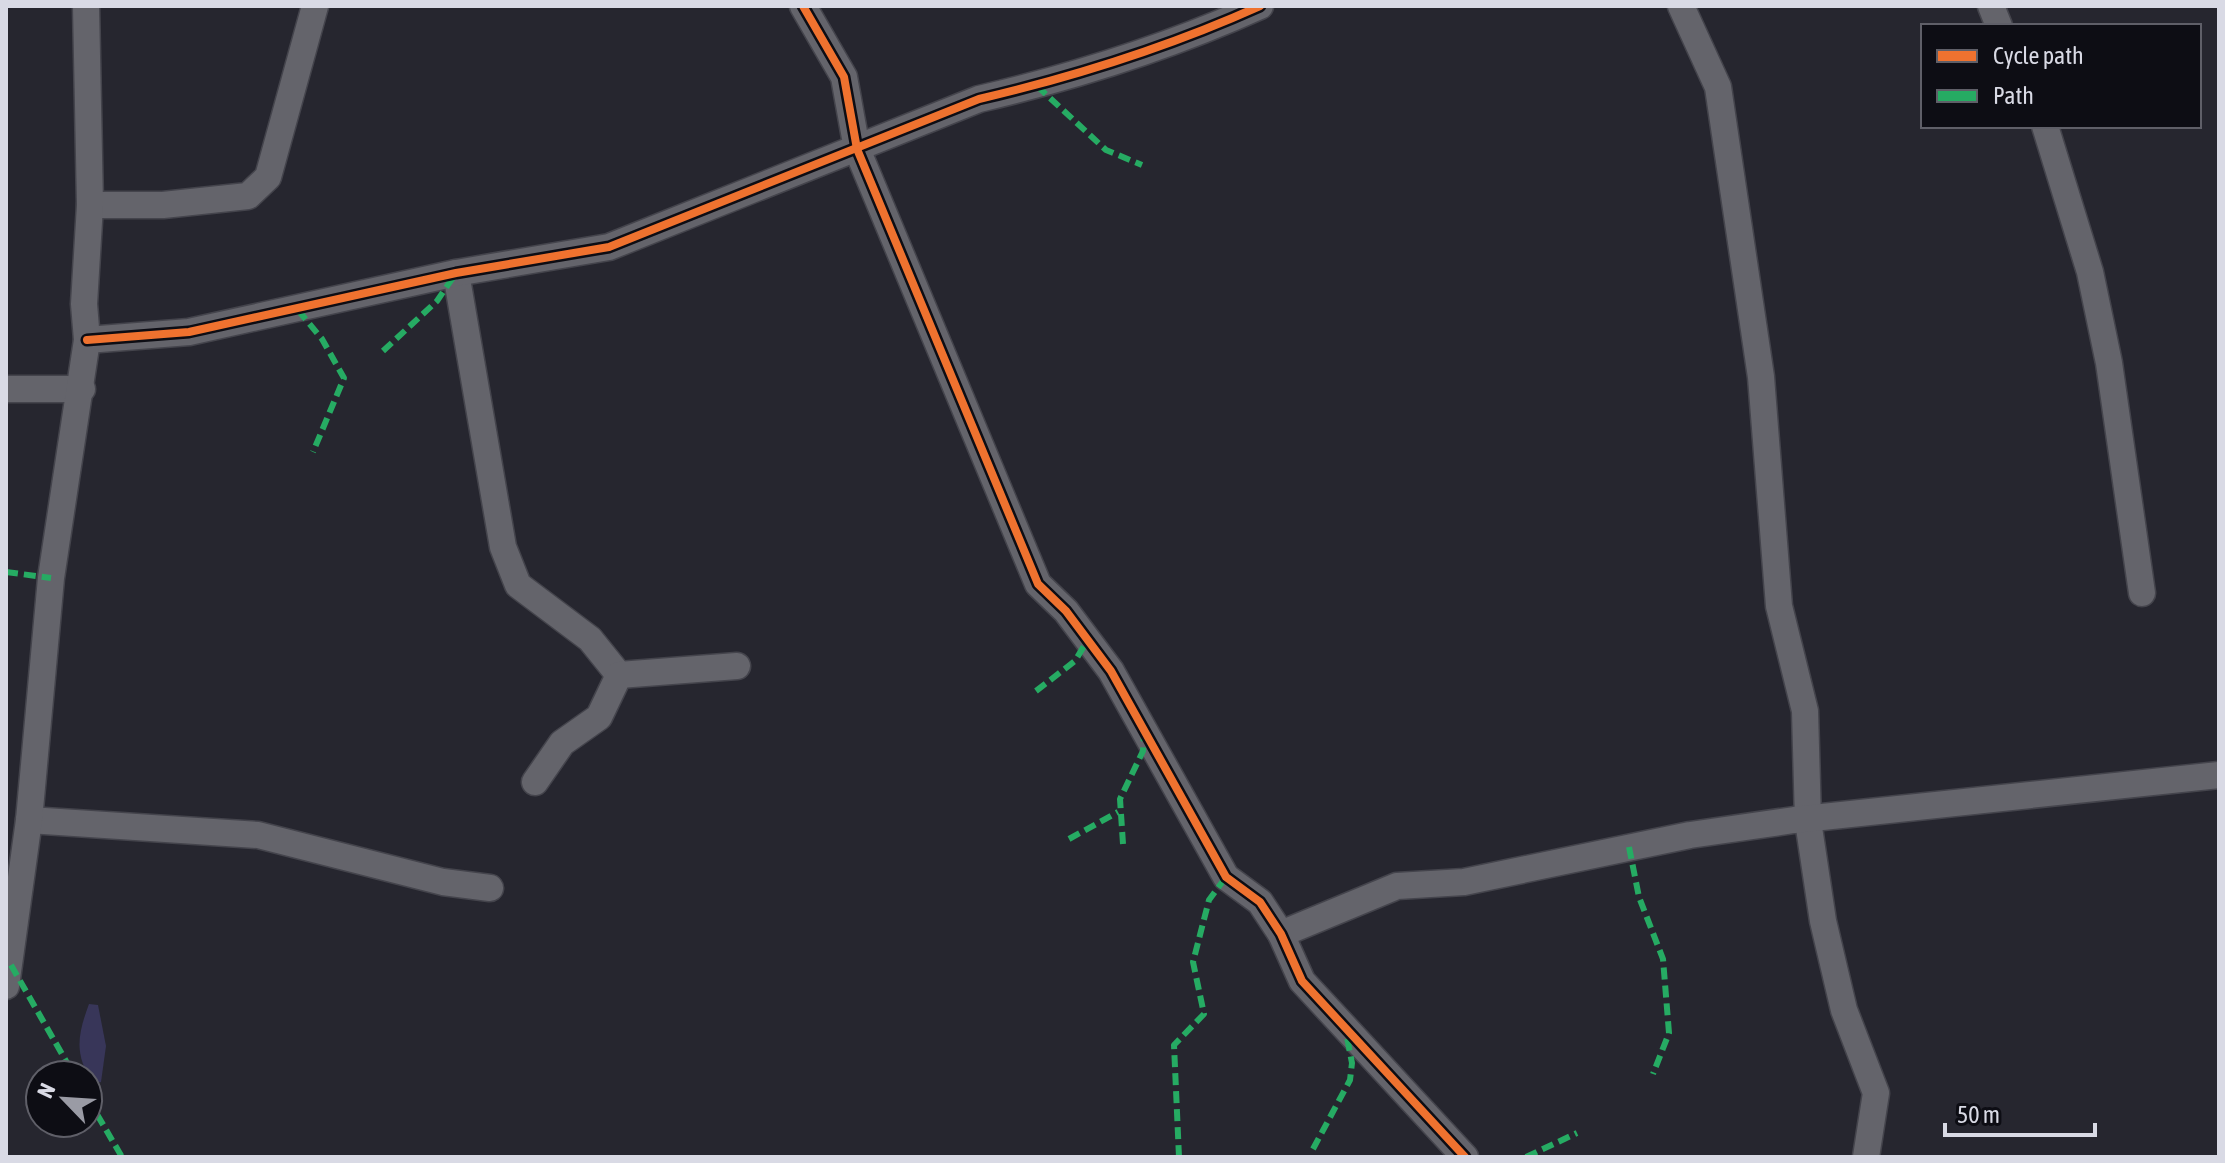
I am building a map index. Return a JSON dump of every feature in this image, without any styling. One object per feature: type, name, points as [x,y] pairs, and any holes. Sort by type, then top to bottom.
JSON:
[{"type":"street","points":[[6,986],[29,820],[51,578],[87,340],[84,304],[90,205],[86,6]]},
{"type":"street","points":[[90,205],[163,205],[248,196],[268,177],[315,6]]},
{"type":"street","points":[[803,6],[844,77],[857,149],[1038,584],[1066,611],[1111,671],[1226,877],[1260,902],[1281,934],[1302,981],[1465,1157]]},
{"type":"street","points":[[87,340],[189,332],[456,273],[609,247],[979,99],[1037,86],[1260,6]]},
{"type":"street","points":[[1681,6],[1718,87],[1761,377],[1779,606],[1805,711],[1808,821],[1823,921],[1844,1010],[1876,1093],[1866,1157]]},
{"type":"street","points":[[2046,128],[2097,302],[2142,593]]},
{"type":"street","points":[[456,273],[503,547],[518,585],[590,639],[619,675]]},
{"type":"street","points":[[6,389],[82,389]]},
{"type":"street","points":[[619,675],[737,666]]},
{"type":"street","points":[[535,782],[562,743],[599,717],[619,675]]},
{"type":"street","points":[[1281,934],[1397,886],[1464,882],[1690,835],[2219,775]]},
{"type":"street","points":[[29,820],[258,835],[443,882],[490,888]]},
{"type":"shaded area","points":[[89,1004],[98,1005],[106,1046],[104,1060],[81,1059],[82,1026]]},
{"type":"marked path","points":[[1037,86],[1106,150],[1142,165]]},
{"type":"marked path","points":[[383,351],[437,301],[456,273]]},
{"type":"marked path","points":[[298,310],[322,339],[344,378],[313,452]]},
{"type":"marked path","points":[[6,572],[51,578]]},
{"type":"marked path","points":[[1036,691],[1075,661],[1087,641]]},
{"type":"marked path","points":[[1123,844],[1120,799],[1143,751],[1144,736]]},
{"type":"marked path","points":[[1069,839],[1118,812]]},
{"type":"marked path","points":[[1629,847],[1639,897],[1663,959],[1669,1033],[1653,1074]]},
{"type":"marked path","points":[[1179,1157],[1174,1045],[1204,1014],[1193,962],[1209,900],[1226,877]]},
{"type":"marked path","points":[[11,965],[65,1059]]},
{"type":"marked path","points":[[1313,1149],[1350,1080],[1352,1063],[1346,1032]]},
{"type":"marked path","points":[[104,1126],[122,1157]]},
{"type":"marked path","points":[[1526,1157],[1577,1133]]},
{"type":"cycle path","points":[[803,6],[844,77],[857,149],[1038,584],[1066,611],[1111,671],[1226,877],[1260,902],[1281,934],[1302,981],[1465,1157]]},
{"type":"cycle path","points":[[87,340],[189,332],[456,273],[609,247],[979,99],[1121,59],[1260,6]]}]
